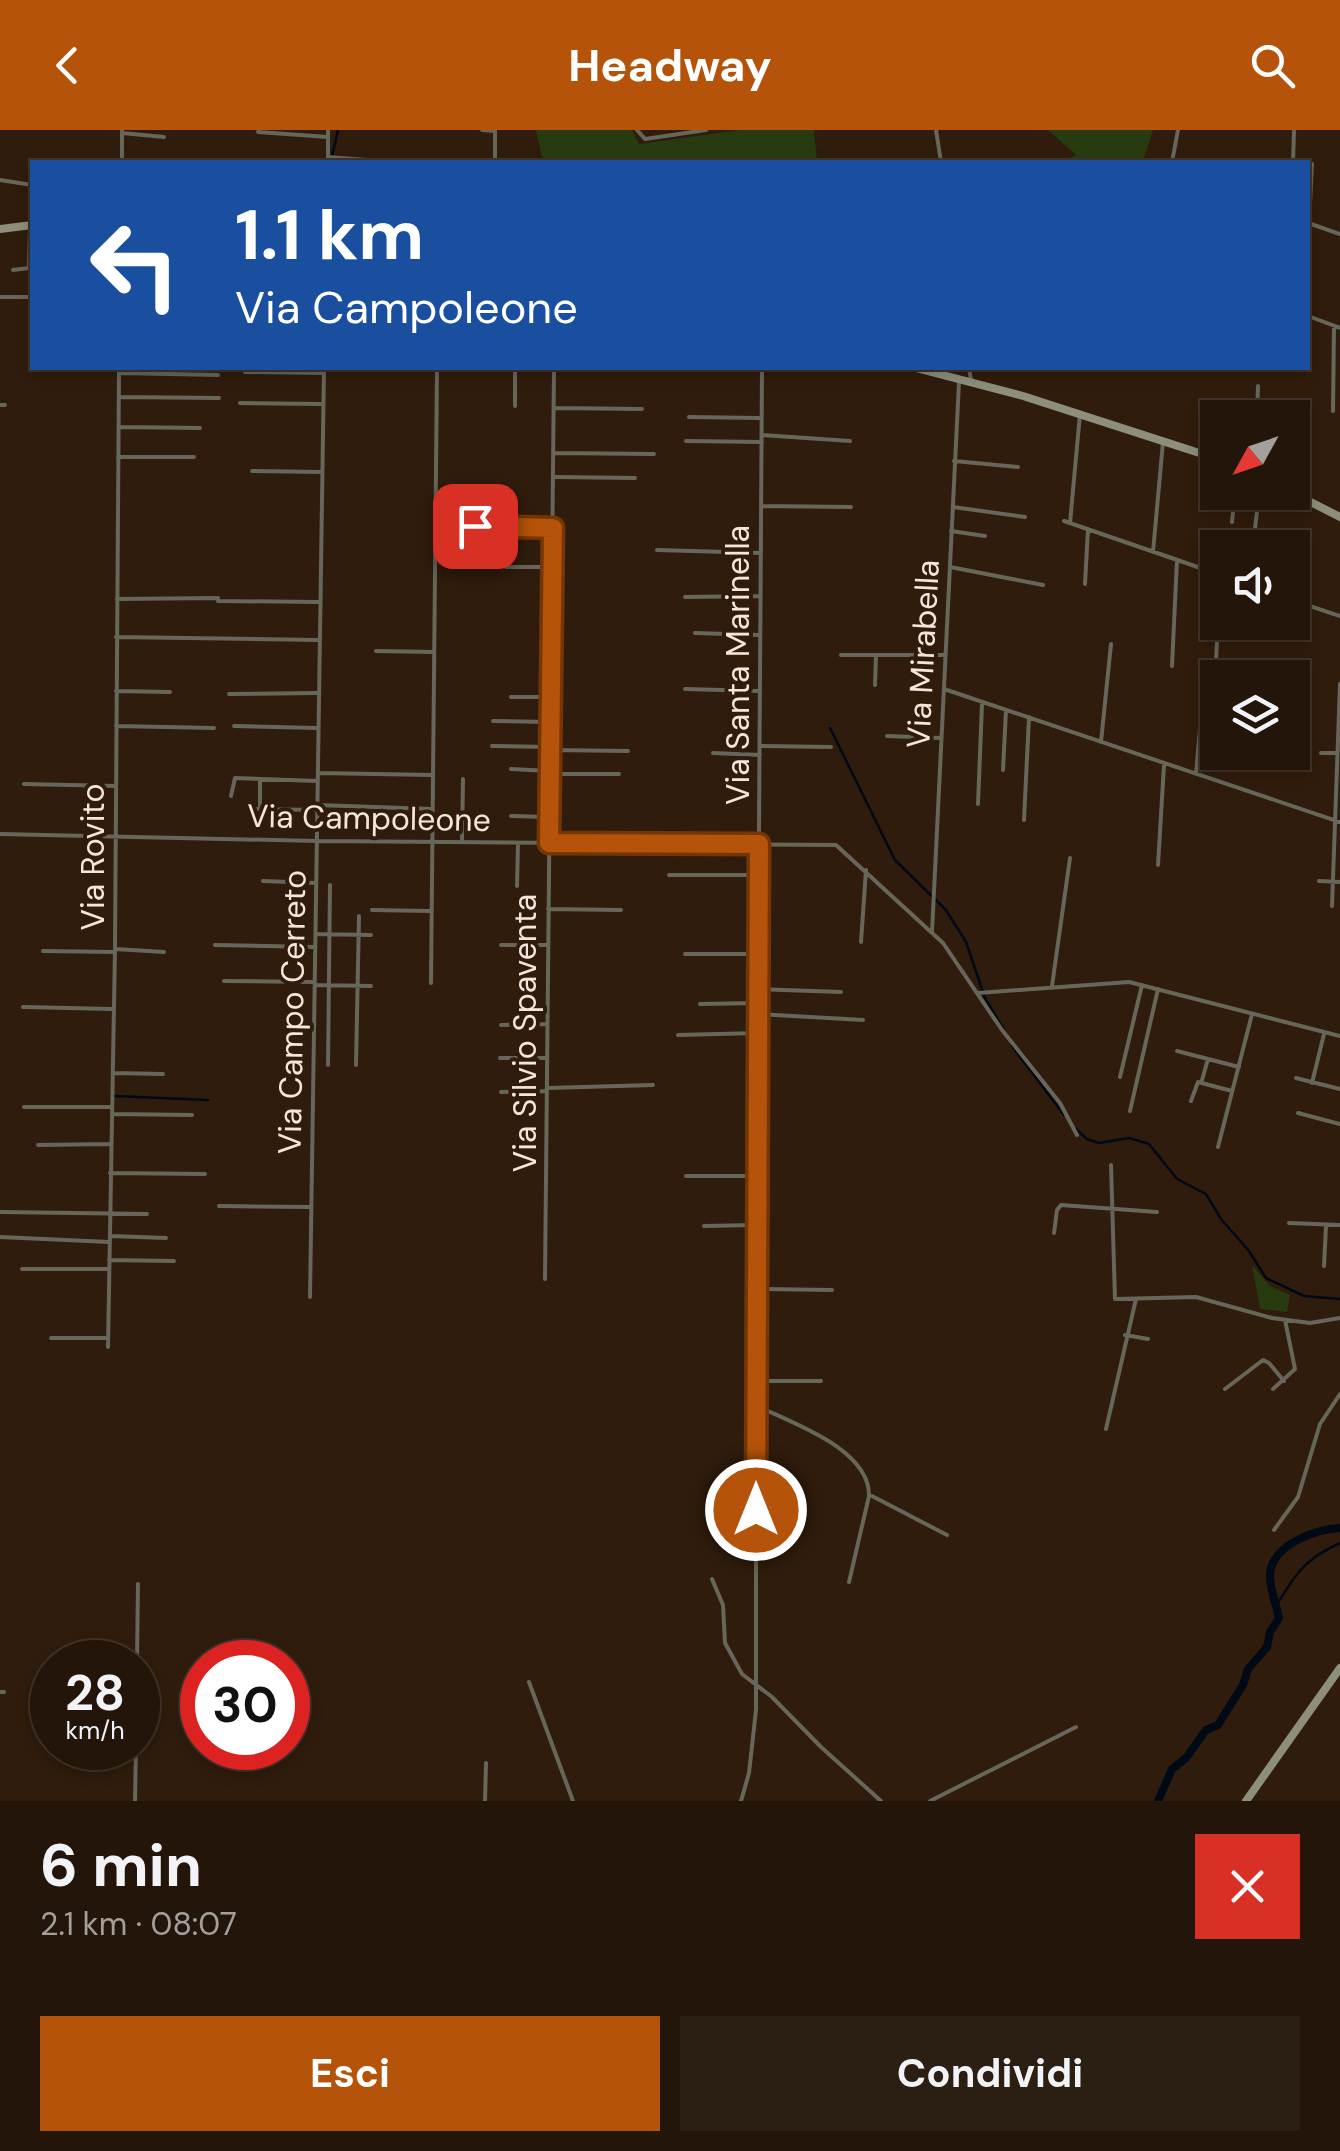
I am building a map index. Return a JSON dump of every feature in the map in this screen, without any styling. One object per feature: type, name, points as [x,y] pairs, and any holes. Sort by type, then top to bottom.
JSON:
[{"type":"main road","points":[[0,228],[30,225]]},
{"type":"main road","points":[[926,370],[971,380],[1200,453]]},
{"type":"main road","points":[[1310,502],[1340,517]]},
{"type":"main road","points":[[1246,1801],[1340,1668]]},
{"type":"street","points":[[482,130],[495,131],[494,160]]},
{"type":"street","points":[[637,130],[642,138],[706,130]]},
{"type":"street","points":[[936,130],[940,160]]},
{"type":"street","points":[[1172,160],[1178,130]]},
{"type":"street","points":[[1293,160],[1294,130]]},
{"type":"street","points":[[122,160],[122,131],[164,136]]},
{"type":"street","points":[[258,132],[328,133],[330,159]]},
{"type":"street","points":[[1310,194],[1312,164]]},
{"type":"street","points":[[0,180],[30,185]]},
{"type":"street","points":[[1310,224],[1340,234]]},
{"type":"street","points":[[12,270],[29,268],[30,246]]},
{"type":"street","points":[[0,296],[30,297]]},
{"type":"street","points":[[1310,317],[1337,327],[1333,411]]},
{"type":"street","points":[[119,370],[218,375]]},
{"type":"street","name":"Via Rovito","points":[[108,1347],[119,370]]},
{"type":"street","points":[[245,372],[324,370]]},
{"type":"street","name":"Via Campo Cerreto","points":[[310,1297],[324,370]]},
{"type":"street","points":[[430,983],[437,370]]},
{"type":"street","points":[[515,370],[515,406]]},
{"type":"street","name":"Via Silvio Spaventa","points":[[545,1279],[554,370]]},
{"type":"street","name":"Via Santa Marinella","points":[[741,1801],[754,1738],[756,1686],[762,370]]},
{"type":"street","points":[[969,370],[971,380]]},
{"type":"street","name":"Via Mirabella","points":[[932,932],[959,377]]},
{"type":"street","points":[[1258,386],[1258,400]]},
{"type":"street","points":[[119,396],[219,398]]},
{"type":"street","points":[[240,402],[322,404]]},
{"type":"street","points":[[554,408],[642,408]]},
{"type":"street","points":[[1080,414],[1067,522],[1200,568]]},
{"type":"street","points":[[689,418],[762,418]]},
{"type":"street","points":[[118,428],[200,428]]},
{"type":"street","points":[[686,441],[762,438],[850,442]]},
{"type":"street","points":[[1152,552],[1163,441]]},
{"type":"street","points":[[554,453],[654,454]]},
{"type":"street","points":[[118,457],[194,457]]},
{"type":"street","points":[[954,461],[1018,468]]},
{"type":"street","points":[[252,472],[321,472]]},
{"type":"street","points":[[553,477],[635,478]]},
{"type":"street","points":[[761,506],[851,507]]},
{"type":"street","points":[[953,507],[1025,517]]},
{"type":"street","points":[[1232,522],[1233,510]]},
{"type":"street","points":[[436,525],[553,528]]},
{"type":"street","points":[[1085,584],[1088,530]]},
{"type":"street","points":[[952,531],[985,536]]},
{"type":"street","points":[[658,550],[761,554]]},
{"type":"street","points":[[1172,666],[1177,560]]},
{"type":"street","points":[[506,567],[552,567]]},
{"type":"street","points":[[950,567],[1043,585]]},
{"type":"street","points":[[685,597],[761,596]]},
{"type":"street","points":[[117,599],[318,602]]},
{"type":"street","points":[[1310,606],[1340,616]]},
{"type":"street","points":[[694,634],[760,635]]},
{"type":"street","points":[[116,637],[317,640]]},
{"type":"street","points":[[1100,742],[1112,644]]},
{"type":"street","points":[[376,651],[434,652]]},
{"type":"street","points":[[841,655],[945,655]]},
{"type":"street","points":[[875,684],[876,656]]},
{"type":"street","points":[[1332,906],[1337,882],[1340,688]]},
{"type":"street","points":[[685,689],[760,691]]},
{"type":"street","points":[[944,689],[1338,821]]},
{"type":"street","points":[[116,691],[170,692]]},
{"type":"street","points":[[229,694],[317,693]]},
{"type":"street","points":[[511,697],[551,698]]},
{"type":"street","points":[[978,804],[982,702]]},
{"type":"street","points":[[1003,770],[1006,710]]},
{"type":"street","points":[[1024,820],[1029,718]]},
{"type":"street","points":[[492,721],[551,722]]},
{"type":"street","points":[[1196,774],[1200,721]]},
{"type":"street","points":[[116,726],[214,728]]},
{"type":"street","points":[[234,726],[317,728]]},
{"type":"street","points":[[888,736],[940,738]]},
{"type":"street","points":[[492,746],[628,751]]},
{"type":"street","points":[[760,746],[831,747]]},
{"type":"street","points":[[713,753],[760,755]]},
{"type":"street","points":[[1321,753],[1339,753]]},
{"type":"street","points":[[1158,865],[1164,763]]},
{"type":"street","points":[[512,769],[619,774]]},
{"type":"street","points":[[317,773],[433,775]]},
{"type":"street","points":[[231,796],[235,778],[317,780]]},
{"type":"street","points":[[260,779],[260,809]]},
{"type":"street","points":[[462,842],[463,779]]},
{"type":"street","points":[[24,784],[116,786]]},
{"type":"street","points":[[250,809],[432,809]]},
{"type":"street","points":[[511,816],[549,817]]},
{"type":"street","name":"Via Campoleone","points":[[0,834],[317,842],[835,844],[932,932],[957,960],[1005,1034],[1058,1100],[1077,1135]]},
{"type":"street","points":[[517,886],[518,843]]},
{"type":"street","points":[[1052,986],[1070,858]]},
{"type":"street","points":[[861,942],[866,870]]},
{"type":"street","points":[[669,875],[760,875]]},
{"type":"street","points":[[262,880],[316,883]]},
{"type":"street","points":[[1319,881],[1337,882]]},
{"type":"street","points":[[328,1065],[330,885]]},
{"type":"street","points":[[548,909],[621,910]]},
{"type":"street","points":[[372,910],[431,911]]},
{"type":"street","points":[[356,1065],[359,916]]},
{"type":"street","points":[[314,934],[371,935]]},
{"type":"street","points":[[501,944],[548,945]]},
{"type":"street","points":[[215,945],[314,946]]},
{"type":"street","points":[[43,951],[164,952]]},
{"type":"street","points":[[685,954],[759,954]]},
{"type":"street","points":[[224,981],[371,986]]},
{"type":"street","points":[[978,993],[1120,982],[1142,984],[1340,1036]]},
{"type":"street","points":[[1120,1076],[1142,984]]},
{"type":"street","points":[[758,989],[841,992]]},
{"type":"street","points":[[1130,1111],[1158,989]]},
{"type":"street","points":[[700,1004],[758,1003]]},
{"type":"street","points":[[23,1007],[114,1008]]},
{"type":"street","points":[[758,1014],[863,1020]]},
{"type":"street","points":[[1218,1148],[1252,1014]]},
{"type":"street","points":[[501,1025],[548,1024]]},
{"type":"street","points":[[1312,1083],[1324,1032]]},
{"type":"street","points":[[678,1034],[758,1033]]},
{"type":"street","points":[[1177,1051],[1239,1067]]},
{"type":"street","points":[[500,1058],[547,1058]]},
{"type":"street","points":[[1202,1080],[1208,1059]]},
{"type":"street","points":[[112,1073],[163,1074]]},
{"type":"street","points":[[1296,1078],[1340,1089]]},
{"type":"street","points":[[1192,1100],[1198,1082],[1233,1091]]},
{"type":"street","points":[[501,1092],[653,1084]]},
{"type":"street","points":[[24,1107],[112,1107]]},
{"type":"street","points":[[1298,1113],[1340,1124]]},
{"type":"street","points":[[111,1114],[192,1116]]},
{"type":"street","points":[[38,1145],[111,1144]]},
{"type":"street","points":[[1111,1166],[1115,1300],[1196,1297],[1285,1320],[1313,1323],[1340,1318]]},
{"type":"street","points":[[110,1172],[205,1174]]},
{"type":"street","points":[[686,1176],[757,1176]]},
{"type":"street","points":[[1054,1234],[1060,1205],[1157,1212]]},
{"type":"street","points":[[219,1206],[311,1207]]},
{"type":"street","points":[[0,1212],[147,1214]]},
{"type":"street","points":[[1288,1223],[1340,1225]]},
{"type":"street","points":[[1324,1266],[1326,1224]]},
{"type":"street","points":[[704,1226],[756,1225]]},
{"type":"street","points":[[0,1237],[166,1238]]},
{"type":"street","points":[[109,1260],[174,1261]]},
{"type":"street","points":[[22,1269],[109,1268]]},
{"type":"street","points":[[756,1289],[832,1290]]},
{"type":"street","points":[[1106,1429],[1136,1299]]},
{"type":"street","points":[[1273,1389],[1295,1367],[1285,1320]]},
{"type":"street","points":[[1125,1335],[1148,1339]]},
{"type":"street","points":[[51,1338],[108,1338]]},
{"type":"street","points":[[1225,1389],[1263,1360],[1284,1381]]},
{"type":"street","points":[[756,1382],[822,1382]]},
{"type":"street","points":[[1274,1530],[1299,1495],[1320,1424],[1340,1394]]},
{"type":"street","points":[[756,1405],[840,1447],[867,1480],[870,1494],[849,1582]]},
{"type":"street","points":[[870,1494],[948,1535]]},
{"type":"street","points":[[712,1578],[722,1603],[726,1645],[742,1674],[772,1697],[821,1748],[881,1801]]},
{"type":"street","points":[[137,1640],[138,1584]]},
{"type":"street","points":[[529,1682],[573,1801]]},
{"type":"street","points":[[930,1801],[1076,1728]]},
{"type":"street","points":[[484,1801],[486,1763]]},
{"type":"street","points":[[135,1801],[136,1770]]},
{"type":"green space","points":[[536,130],[632,130],[639,144],[740,130],[814,130],[817,160],[543,160]]},
{"type":"green space","points":[[1048,130],[1153,130],[1144,160],[1066,160],[1076,155]]},
{"type":"green space","points":[[1252,1265],[1270,1286],[1290,1295],[1287,1312],[1260,1309]]},
{"type":"waterway","points":[[332,156],[338,130]]},
{"type":"waterway","points":[[830,728],[895,860],[946,910],[966,942],[985,998],[1004,1030]]},
{"type":"waterway","points":[[1012,1046],[1064,1115]]},
{"type":"waterway","points":[[115,1096],[208,1100]]},
{"type":"waterway","points":[[1076,1129],[1099,1143],[1129,1138],[1149,1144],[1177,1179],[1206,1194],[1266,1278],[1304,1296],[1340,1299]]},
{"type":"waterway","points":[[1158,1801],[1172,1769],[1186,1758],[1206,1730],[1218,1725],[1243,1685],[1248,1669],[1267,1647],[1279,1618],[1270,1580],[1275,1559],[1300,1539],[1340,1528]]},
{"type":"waterway","points":[[1276,1606],[1301,1569],[1340,1543]]},
{"type":"route","points":[[475,526],[553,528],[549,843],[759,844],[756,1510]]}]
